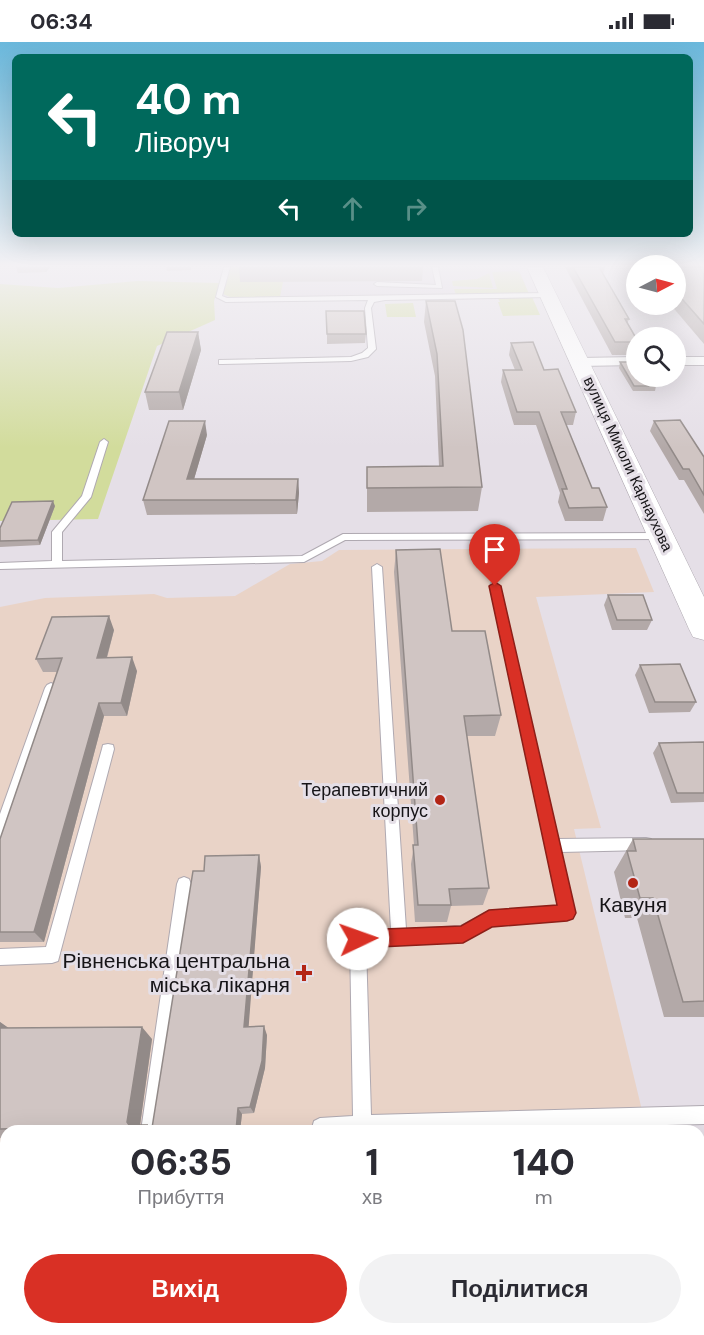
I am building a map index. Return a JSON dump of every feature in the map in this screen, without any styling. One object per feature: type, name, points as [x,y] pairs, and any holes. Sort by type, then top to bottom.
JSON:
[{"type":"main road","name":"вулиця Миколи Карнаухова","points":[[563,327],[704,629]]},
{"type":"street","points":[[580,362],[626,361]]},
{"type":"street","points":[[686,361],[704,361]]},
{"type":"lane","points":[[222,362],[351,359],[365,355],[372,349],[370,327]]},
{"type":"lane","points":[[57,564],[57,532],[86,497],[104,442]]},
{"type":"lane","points":[[0,566],[304,559],[343,537],[661,536]]},
{"type":"lane","points":[[377,567],[399,937]]},
{"type":"lane","points":[[363,1124],[358,939],[463,934],[489,918],[567,913],[495,586]]},
{"type":"lane","points":[[0,834],[51,688]]},
{"type":"lane","points":[[0,957],[52,955],[108,749]]},
{"type":"lane","points":[[554,846],[658,843]]},
{"type":"lane","points":[[151,1125],[184,884]]},
{"type":"lane","points":[[349,1125],[704,1116]]},
{"type":"shaded area","name":"Рівненська центральна міська лікарня","points":[[636,548],[654,592],[536,597],[601,828],[574,829],[646,1125],[0,1125],[0,607],[45,598],[154,594],[167,598],[235,596],[290,564],[322,561],[339,550]]},
{"type":"green space","points":[[0,327],[199,327],[157,346],[98,519],[0,521]]},
{"type":"building","points":[[327,327],[365,327],[366,334],[327,334]]},
{"type":"building","points":[[431,327],[462,327],[482,487],[367,488],[367,467],[443,466],[437,354]]},
{"type":"building","points":[[607,327],[626,327],[626,342],[615,342]]},
{"type":"building","points":[[167,332],[198,332],[179,392],[145,392]]},
{"type":"building","points":[[533,342],[544,370],[558,369],[576,412],[561,412],[592,488],[599,488],[607,507],[569,508],[562,489],[567,489],[539,412],[517,412],[503,370],[522,370],[511,343]]},
{"type":"building","points":[[620,362],[626,362],[626,372]]},
{"type":"building","points":[[680,420],[704,457],[704,495],[689,469],[683,469],[654,421]]},
{"type":"building","points":[[169,421],[205,421],[187,479],[298,479],[296,500],[143,500]]},
{"type":"building","points":[[53,501],[38,540],[0,541],[0,528],[12,502]]},
{"type":"building","name":"Терапевтичний корпус","points":[[440,549],[452,631],[485,631],[501,715],[464,716],[489,888],[449,889],[451,905],[418,905],[413,845],[418,845],[396,550]]},
{"type":"building","points":[[608,595],[643,595],[652,620],[617,620]]},
{"type":"building","points":[[109,616],[97,658],[132,657],[121,703],[99,703],[34,932],[0,932],[0,839],[62,658],[36,659],[52,617]]},
{"type":"building","points":[[680,664],[696,702],[655,702],[640,665]]},
{"type":"building","points":[[704,742],[704,793],[677,793],[659,743]]},
{"type":"building","points":[[633,839],[704,839],[704,1001],[683,1002],[653,898],[640,898],[627,851],[636,851]]},
{"type":"building","points":[[259,855],[244,1027],[264,1026],[262,1061],[250,1107],[238,1108],[237,1125],[152,1125],[193,871],[204,871],[205,856]]},
{"type":"building","points":[[142,1027],[127,1122],[129,1125],[0,1125],[0,1028]]},
{"type":"place","name":"Терапевтичний корпус","points":[[440,800]]},
{"type":"place","name":"Кавуня","points":[[633,883]]},
{"type":"place","name":"Рівненська центральна міська лікарня","points":[[304,973]]},
{"type":"route","points":[[358,939],[463,934],[489,918],[567,913],[495,586]]}]
